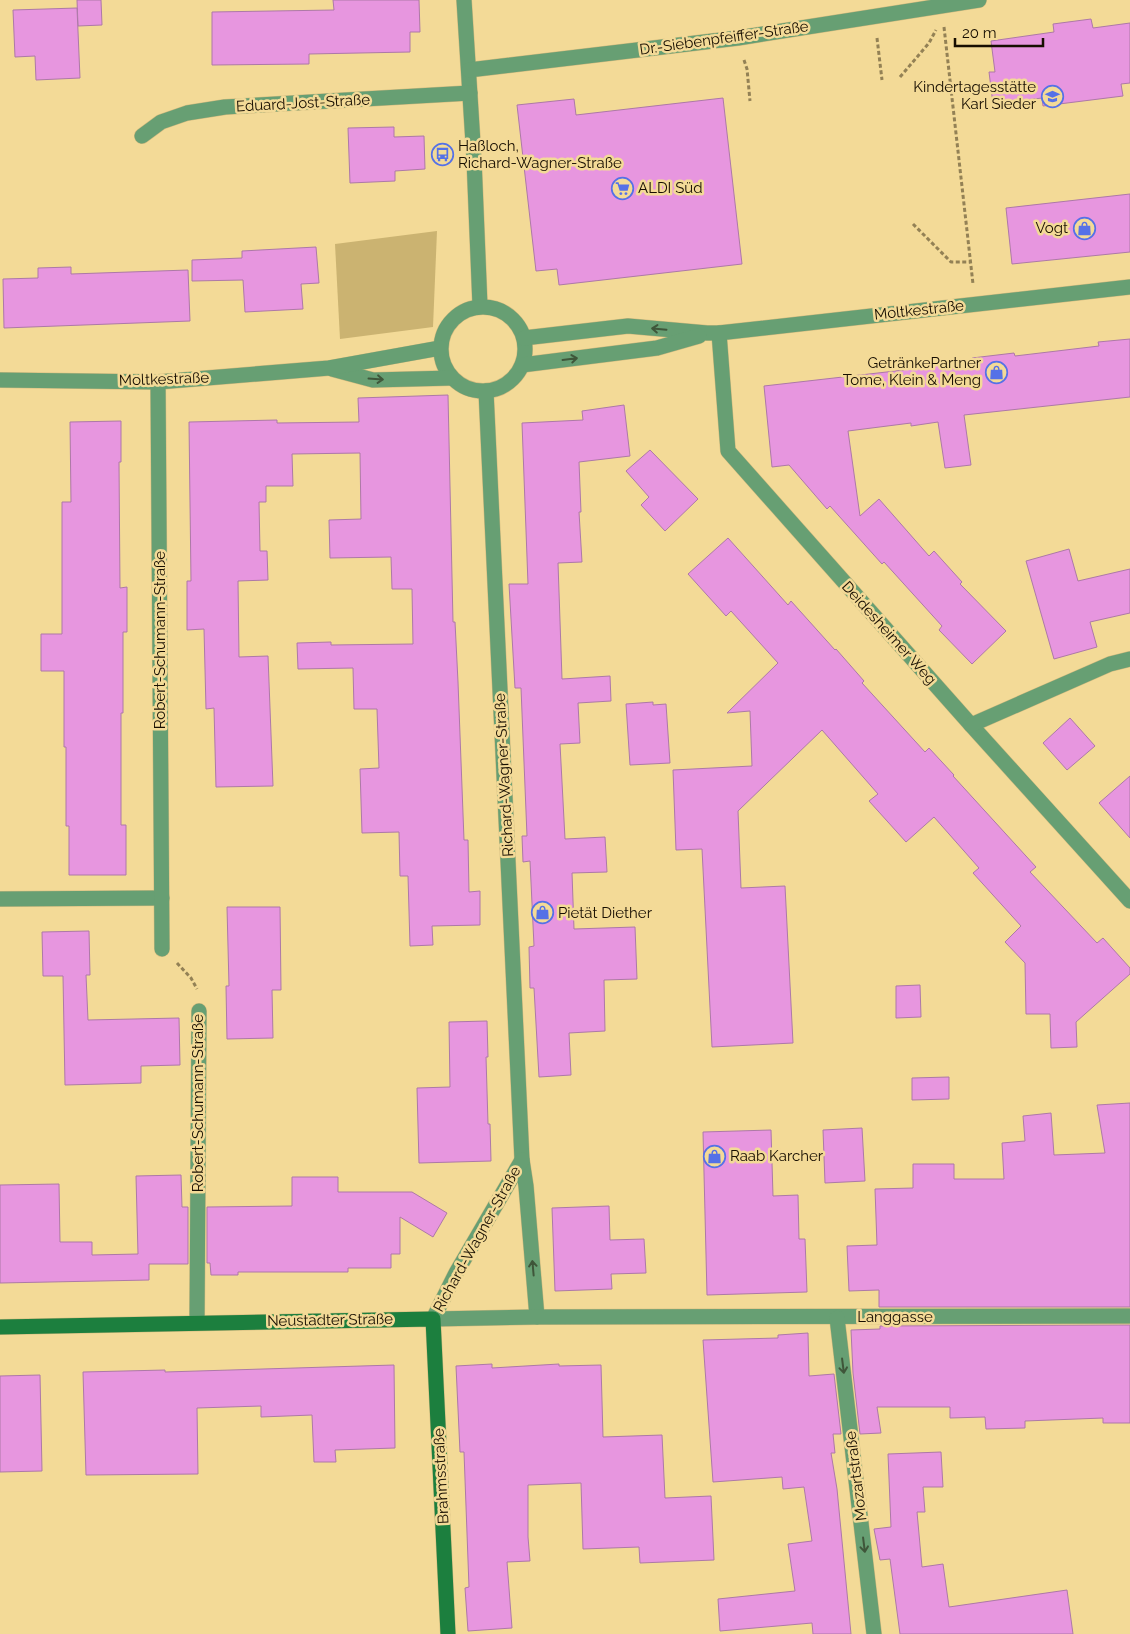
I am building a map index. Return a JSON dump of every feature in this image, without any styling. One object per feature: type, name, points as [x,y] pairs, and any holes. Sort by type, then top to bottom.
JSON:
[{"type":"main road","name":"Neustadter Straße","points":[[0,1326],[433,1318]]},
{"type":"main road","name":"Brahmsstraße","points":[[433,1318],[448,1634]]},
{"type":"street","points":[[464,0],[480,306]]},
{"type":"street","name":"Dr.-Siebenpfeiffer-Straße","points":[[469,70],[738,38],[874,15],[942,12],[979,0]]},
{"type":"street","name":"Eduard-Jost-Straße","points":[[142,136],[161,122],[187,112],[224,107],[470,93]]},
{"type":"street","name":"Moltkestraße","points":[[522,365],[657,348],[713,333],[1130,287]]},
{"type":"street","points":[[480,306],[504,312],[514,320],[524,338],[525,347],[522,365],[511,380],[499,387],[486,391],[473,390],[461,385],[452,378],[444,367],[440,348],[441,341],[446,328],[455,317],[466,309],[480,306]]},
{"type":"street","name":"Moltkestraße","points":[[524,338],[628,326],[713,333]]},
{"type":"street","name":"Deidesheimer Weg","points":[[713,333],[728,451],[1130,901]]},
{"type":"street","name":"Moltkestraße","points":[[0,380],[158,382],[328,368],[440,348]]},
{"type":"street","name":"Moltkestraße","points":[[328,368],[373,380],[452,378]]},
{"type":"street","name":"Robert-Schumann-Straße","points":[[158,382],[162,949]]},
{"type":"street","name":"Richard-Wagner-Straße","points":[[486,391],[522,1160],[526,1186],[536,1317]]},
{"type":"street","points":[[971,725],[1110,664],[1130,659]]},
{"type":"street","points":[[0,899],[162,898]]},
{"type":"street","name":"Robert-Schumann-Straße","points":[[197,1322],[199,1011]]},
{"type":"street","name":"Richard-Wagner-Straße","points":[[433,1318],[456,1273],[522,1160]]},
{"type":"street","name":"Langgasse","points":[[661,1318],[1130,1316]]},
{"type":"street","name":"Neustadter Straße","points":[[433,1318],[661,1318]]},
{"type":"street","name":"Mozartstraße","points":[[837,1318],[874,1634]]},
{"type":"path","points":[[900,77],[929,43],[942,12]]},
{"type":"path","points":[[942,12],[976,304]]},
{"type":"path","points":[[874,15],[882,80]]},
{"type":"path","points":[[738,38],[747,69],[750,101]]},
{"type":"path","points":[[913,224],[951,262],[970,262]]},
{"type":"path","name":"Robert-Schumann-Straße","points":[[162,949],[191,978],[198,991],[199,1011]]},
{"type":"shaded area","points":[[437,231],[433,327],[340,339],[335,244]]},
{"type":"building","points":[[77,0],[101,0],[102,25],[78,26]]},
{"type":"building","points":[[333,0],[419,0],[420,32],[410,32],[410,52],[309,54],[309,64],[212,65],[212,12],[334,10]]},
{"type":"building","points":[[77,8],[80,78],[36,80],[35,56],[15,57],[13,10]]},
{"type":"building","points":[[1091,19],[1093,28],[1130,23],[1130,83],[1121,84],[1123,96],[1043,106],[1042,98],[993,104],[989,72],[995,72],[991,41],[1054,32],[1053,24]]},
{"type":"building","points":[[723,98],[742,264],[559,285],[557,269],[536,271],[517,105],[574,99],[576,115]]},
{"type":"building","points":[[394,127],[394,137],[424,136],[425,169],[395,171],[395,181],[350,183],[348,128]]},
{"type":"building","points":[[1130,194],[1130,252],[1012,264],[1006,208]]},
{"type":"building","points":[[316,247],[319,283],[301,284],[303,309],[245,312],[243,280],[192,281],[192,260],[242,258],[242,251]]},
{"type":"building","points":[[71,267],[71,274],[188,270],[190,321],[4,328],[3,279],[38,278],[38,268]]},
{"type":"building","points":[[1130,339],[1130,397],[964,415],[971,465],[945,468],[938,422],[911,426],[911,423],[848,431],[860,516],[879,499],[929,556],[934,551],[962,582],[960,584],[1006,631],[972,664],[939,630],[942,626],[884,562],[882,564],[830,506],[827,509],[789,465],[772,467],[764,386],[904,370],[972,360],[972,358],[1014,353],[1015,356],[1099,346],[1098,342]]},
{"type":"building","points":[[448,395],[453,622],[455,622],[464,840],[468,840],[469,892],[480,891],[480,925],[432,926],[433,945],[410,946],[408,876],[400,876],[399,832],[362,833],[360,769],[379,768],[377,709],[354,709],[353,668],[298,669],[297,643],[331,642],[331,645],[413,644],[412,589],[392,589],[391,557],[330,558],[329,520],[361,519],[360,453],[292,454],[293,486],[266,486],[266,502],[259,502],[260,551],[267,551],[268,580],[238,581],[239,657],[268,656],[273,786],[216,787],[214,708],[206,709],[204,629],[187,630],[187,581],[191,581],[189,422],[277,420],[277,423],[359,422],[358,398]]},
{"type":"building","points":[[624,405],[630,456],[579,462],[582,562],[558,563],[562,679],[610,676],[611,701],[578,703],[580,743],[560,744],[565,839],[605,837],[607,872],[572,873],[574,929],[635,927],[637,979],[604,980],[605,1031],[569,1033],[571,1075],[539,1077],[534,988],[530,988],[529,947],[534,946],[530,861],[523,862],[522,836],[527,836],[521,688],[515,688],[509,584],[528,584],[522,423],[583,420],[582,411]]},
{"type":"building","points":[[121,421],[121,462],[119,462],[120,588],[127,587],[127,632],[123,632],[121,825],[126,825],[126,875],[69,875],[69,826],[66,826],[66,747],[64,747],[64,671],[41,671],[41,634],[62,634],[62,502],[71,502],[70,422]]},
{"type":"building","points":[[650,450],[698,499],[665,531],[641,505],[649,497],[626,471]]},
{"type":"building","points":[[728,538],[788,605],[791,601],[836,649],[864,681],[862,683],[925,752],[929,748],[954,775],[1036,867],[1030,872],[1097,943],[1103,938],[1130,968],[1130,974],[1076,1022],[1077,1047],[1051,1048],[1050,1014],[1026,1014],[1025,963],[1005,942],[1021,926],[973,873],[979,868],[934,817],[906,842],[869,801],[878,794],[822,730],[738,811],[741,888],[785,886],[793,1043],[712,1047],[702,849],[676,850],[673,770],[752,766],[750,711],[727,713],[778,663],[731,611],[726,616],[688,574]]},
{"type":"building","points":[[1069,549],[1078,581],[1130,569],[1130,613],[1090,622],[1097,647],[1054,659],[1026,561]]},
{"type":"building","points":[[653,702],[653,705],[666,704],[670,763],[630,765],[626,704]]},
{"type":"building","points":[[1070,718],[1095,746],[1067,770],[1043,743]]},
{"type":"building","points":[[1130,776],[1130,838],[1099,803]]},
{"type":"building","points":[[227,907],[280,907],[281,990],[272,990],[273,1038],[227,1039],[226,986],[229,986]]},
{"type":"building","points":[[89,931],[90,975],[86,975],[88,1020],[179,1018],[180,1065],[141,1066],[141,1083],[65,1085],[63,976],[43,976],[42,932]]},
{"type":"building","points":[[920,985],[921,1017],[896,1018],[896,986]]},
{"type":"building","points":[[487,1021],[488,1057],[486,1057],[491,1161],[419,1163],[417,1088],[450,1087],[449,1022]]},
{"type":"building","points":[[949,1077],[949,1099],[912,1100],[912,1078]]},
{"type":"building","points":[[1130,1103],[1130,1307],[879,1307],[879,1290],[849,1291],[847,1246],[877,1245],[875,1189],[913,1188],[913,1164],[954,1164],[954,1179],[1004,1179],[1002,1143],[1025,1141],[1023,1116],[1051,1113],[1054,1155],[1105,1153],[1097,1105]]},
{"type":"building","points":[[862,1128],[865,1181],[825,1183],[823,1130]]},
{"type":"building","points":[[771,1130],[773,1196],[798,1195],[799,1239],[805,1239],[807,1292],[707,1295],[703,1132]]},
{"type":"building","points":[[181,1175],[182,1207],[188,1207],[188,1264],[149,1264],[149,1280],[0,1283],[0,1185],[59,1184],[60,1242],[92,1242],[92,1255],[138,1254],[136,1176]]},
{"type":"building","points":[[292,1177],[338,1177],[338,1192],[412,1192],[447,1213],[433,1237],[400,1217],[400,1254],[391,1254],[391,1268],[348,1268],[348,1272],[238,1272],[238,1275],[211,1275],[210,1263],[207,1263],[207,1207],[292,1206]]},
{"type":"building","points":[[609,1206],[610,1240],[644,1239],[646,1273],[611,1274],[612,1289],[555,1291],[552,1208]]},
{"type":"building","points":[[1130,1325],[1130,1423],[1103,1423],[1103,1418],[1025,1421],[1025,1428],[986,1429],[985,1417],[950,1418],[950,1407],[877,1407],[881,1433],[860,1434],[853,1373],[851,1330],[880,1329],[880,1326]]},
{"type":"building","points":[[808,1333],[809,1376],[834,1374],[841,1434],[833,1434],[835,1453],[831,1453],[837,1489],[851,1634],[813,1634],[812,1623],[720,1631],[718,1599],[795,1591],[788,1544],[812,1541],[804,1487],[783,1489],[782,1477],[713,1482],[703,1340],[778,1338],[778,1335]]},
{"type":"building","points":[[492,1364],[492,1368],[559,1364],[559,1366],[601,1365],[603,1437],[662,1435],[665,1498],[711,1496],[714,1560],[640,1563],[639,1547],[583,1549],[581,1483],[528,1485],[530,1561],[507,1562],[512,1628],[468,1631],[465,1588],[469,1587],[464,1452],[460,1452],[456,1366]]},
{"type":"building","points":[[394,1365],[395,1448],[335,1450],[336,1462],[314,1462],[312,1415],[261,1417],[261,1406],[197,1408],[198,1474],[86,1475],[83,1372],[165,1370],[165,1372]]},
{"type":"building","points":[[40,1375],[42,1471],[0,1472],[0,1376]]},
{"type":"building","points":[[941,1452],[943,1487],[923,1487],[925,1512],[917,1512],[922,1567],[943,1564],[949,1607],[1067,1590],[1073,1634],[900,1634],[890,1559],[880,1560],[874,1529],[891,1527],[888,1454]]},
{"type":"place","name":"Kindertagesstätte Karl Sieder","points":[[1052,96]]},
{"type":"place","name":"Haßloch, Richard-Wagner-Straße","points":[[442,155]]},
{"type":"place","name":"ALDI Süd","points":[[622,188]]},
{"type":"place","name":"Vogt","points":[[1084,228]]},
{"type":"place","name":"GetränkePartner Tome, Klein & Meng","points":[[997,372]]},
{"type":"place","name":"Pietät Diether","points":[[542,913]]},
{"type":"place","name":"Raab Karcher","points":[[714,1156]]}]
